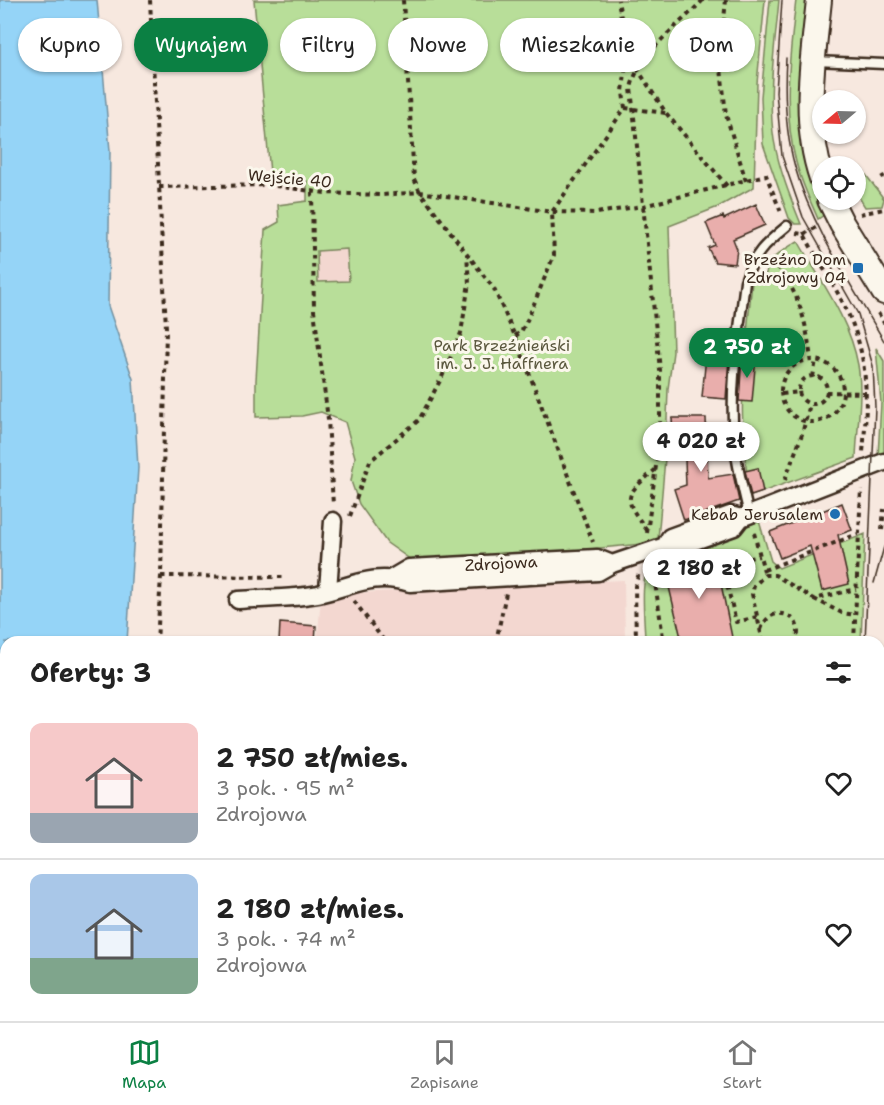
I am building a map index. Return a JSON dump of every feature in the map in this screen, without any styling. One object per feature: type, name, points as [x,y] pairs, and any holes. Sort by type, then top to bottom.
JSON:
[{"type":"street","points":[[816,156],[810,121],[819,0]]},
{"type":"street","points":[[835,210],[884,292]]},
{"type":"street","name":"Zdrojowa","points":[[392,578],[409,568],[605,561],[653,550],[675,548],[734,526],[745,516],[884,462]]},
{"type":"street","points":[[331,583],[340,523]]},
{"type":"street","name":"Zdrojowa","points":[[238,600],[318,594],[331,583],[392,578],[410,583],[598,572],[605,561]]},
{"type":"lane","points":[[813,61],[884,64]]},
{"type":"lane","points":[[745,516],[734,436],[733,390],[745,281],[750,265],[761,248],[786,226]]},
{"type":"path","points":[[150,0],[166,328],[161,576],[157,636]]},
{"type":"path","points":[[403,0],[414,178],[420,192],[494,289],[605,561]]},
{"type":"path","points":[[618,0],[621,18]]},
{"type":"path","points":[[656,48],[703,0]]},
{"type":"path","points":[[726,0],[720,59],[726,115],[746,181],[766,175],[786,226],[791,231],[804,234],[849,315],[863,360],[866,393],[854,636]]},
{"type":"path","points":[[515,336],[521,332],[529,316],[554,255],[552,212],[625,108],[623,92],[625,72]]},
{"type":"path","points":[[637,72],[631,88],[660,370],[660,436],[647,531],[632,509],[630,497],[635,487],[655,469]]},
{"type":"path","points":[[640,72],[666,113],[727,186]]},
{"type":"path","points":[[625,108],[634,111],[666,113]]},
{"type":"path","name":"Wejście 40","points":[[159,187],[269,185],[312,192],[382,195],[420,192],[552,212],[596,213],[644,206],[746,181]]},
{"type":"path","points":[[312,192],[314,310],[340,523]]},
{"type":"path","points":[[863,213],[884,209]]},
{"type":"path","points":[[761,248],[789,281],[806,323],[813,360],[813,376]]},
{"type":"path","points":[[340,523],[370,462],[418,420],[442,377],[460,333],[468,283],[467,252]]},
{"type":"path","points":[[813,360],[824,363],[838,374],[843,392],[841,402],[827,418],[817,422],[806,421],[789,412],[782,394],[782,384],[793,367],[813,360]]},
{"type":"path","points":[[813,376],[821,380],[826,392],[823,400],[810,404],[803,400],[799,392],[804,380],[813,376]]},
{"type":"path","points":[[782,394],[799,392]]},
{"type":"path","points":[[826,392],[866,393]]},
{"type":"path","points":[[776,505],[810,404]]},
{"type":"path","points":[[884,509],[882,530],[884,527]]},
{"type":"path","points":[[745,516],[764,573]]},
{"type":"path","points":[[762,636],[752,594],[754,586],[764,573],[858,534]]},
{"type":"path","points":[[636,636],[635,586],[653,550]]},
{"type":"path","points":[[653,550],[663,636]]},
{"type":"path","points":[[757,617],[736,622],[722,564],[759,556]]},
{"type":"path","points":[[764,573],[775,575],[842,613],[855,615]]},
{"type":"path","points":[[161,576],[331,583],[380,636]]},
{"type":"path","points":[[497,636],[509,578]]},
{"type":"path","points":[[814,599],[856,589]]},
{"type":"path","points":[[763,636],[762,625],[766,620],[776,614],[782,614],[796,623],[799,636]]},
{"type":"shaded area","points":[[348,249],[349,281],[317,283],[317,251]]},
{"type":"shaded area","points":[[624,580],[625,636],[318,636],[321,599],[353,593]]},
{"type":"green space","name":"Park Brzeźnieński im. J. J. Haffnera","points":[[254,0],[765,0],[757,83],[754,187],[718,207],[669,226],[673,352],[668,389],[666,447],[658,539],[642,544],[484,559],[414,562],[387,543],[359,504],[351,481],[355,457],[345,422],[321,412],[302,416],[256,417],[265,230],[279,222],[278,205],[307,201],[307,181],[270,173],[261,72],[268,72],[268,18],[256,18]],"holes":[[[347,249],[349,281],[318,282],[317,251]]]},
{"type":"green space","points":[[770,0],[779,0],[771,88],[774,140],[782,172],[801,224],[795,224],[789,218],[763,144],[761,97]]},
{"type":"green space","points":[[796,0],[808,0],[798,115],[803,155],[812,181],[812,205],[798,169],[789,122],[788,81]]},
{"type":"green space","points":[[866,175],[884,199],[882,206],[866,207]]},
{"type":"green space","points":[[814,210],[822,210],[824,215],[818,219]]},
{"type":"green space","points":[[798,241],[841,316],[854,348],[860,388],[856,458],[751,496],[743,442],[742,415],[744,363],[752,282],[764,282],[771,261],[784,249]]},
{"type":"green space","points":[[876,348],[884,361],[884,454],[878,456],[881,403]]},
{"type":"green space","points":[[759,521],[771,561],[779,568],[865,534],[861,636],[645,636],[644,589],[650,564]]},
{"type":"water","points":[[0,0],[97,0],[99,18],[18,18],[18,72],[103,72],[110,151],[108,306],[133,379],[138,468],[127,636],[0,636]]},
{"type":"building","points":[[756,204],[765,225],[733,239],[737,249],[735,264],[715,262],[708,248],[715,245],[706,223],[723,216],[724,219]]},
{"type":"building","points":[[706,356],[729,358],[726,399],[702,397]]},
{"type":"building","points":[[756,356],[752,402],[739,401],[742,357]]},
{"type":"building","points":[[672,418],[706,418],[708,478],[733,474],[739,501],[684,520],[674,489],[686,485],[684,434],[673,434]]},
{"type":"building","points":[[758,468],[763,492],[751,496],[745,471]]},
{"type":"building","points":[[842,503],[852,530],[838,535],[849,584],[822,591],[810,546],[780,558],[770,532]]},
{"type":"building","points":[[714,550],[732,636],[681,636],[665,570]]},
{"type":"building","points":[[280,623],[316,626],[315,636],[279,636]]},
{"type":"tram line","points":[[782,0],[776,92],[782,156],[803,217],[858,314],[873,366],[875,407],[865,636]]},
{"type":"tram line","points":[[786,58],[787,127],[802,190],[822,235],[884,341]]},
{"type":"tram line","points":[[874,583],[884,547]]},
{"type":"place","name":"Brzeźno Dom Zdrojowy 04","points":[[858,268]]},
{"type":"place","name":"Kebab Jerusalem","points":[[835,514]]}]
